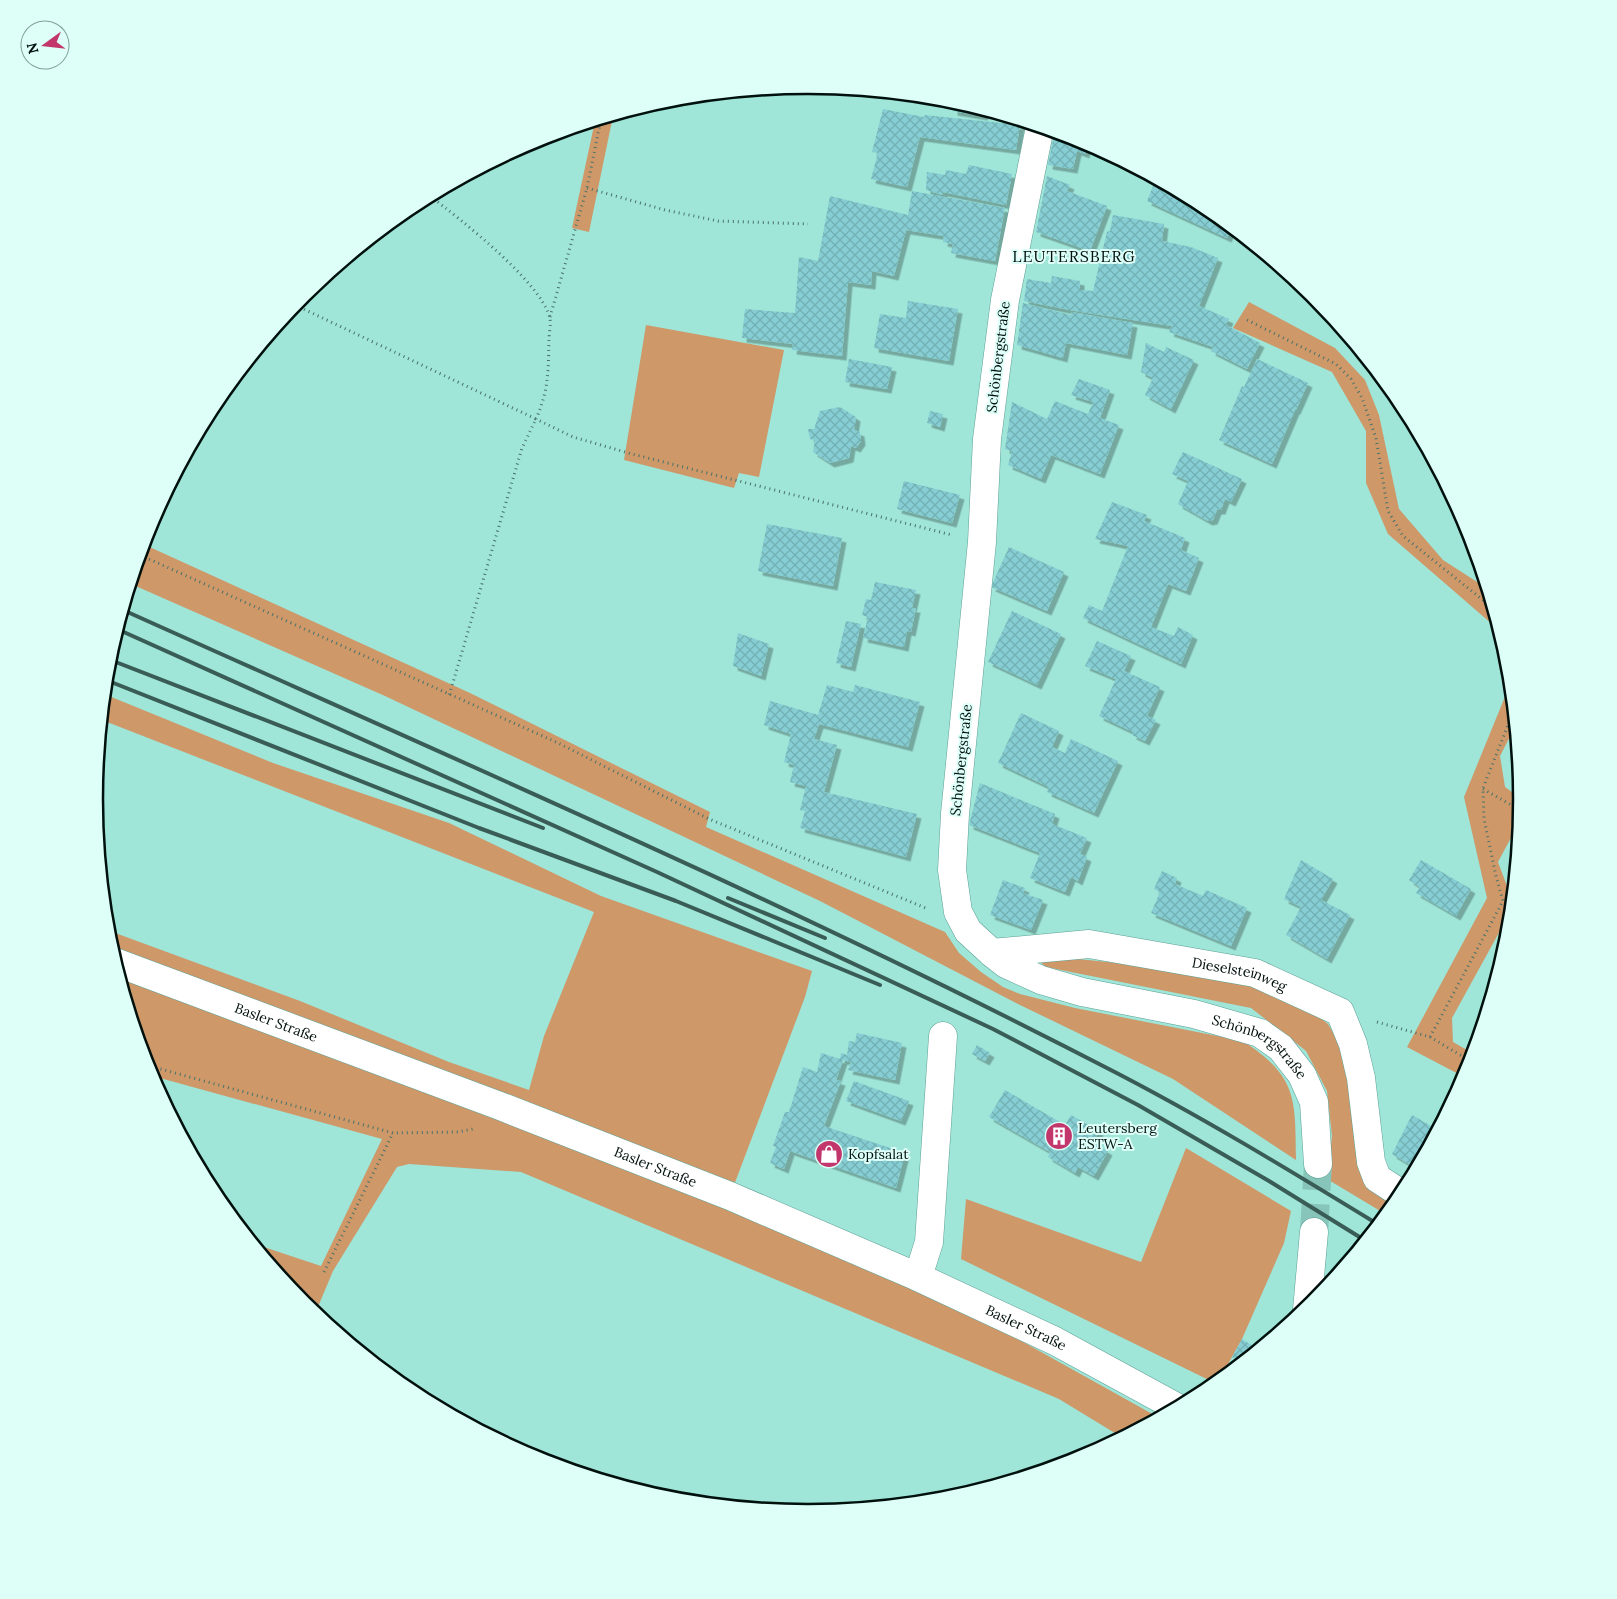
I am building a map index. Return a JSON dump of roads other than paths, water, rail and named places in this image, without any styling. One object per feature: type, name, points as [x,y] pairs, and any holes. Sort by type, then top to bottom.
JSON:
[{"type":"street","name":"Schönbergstraße","points":[[1039,132],[1004,300],[987,439],[982,542],[955,814],[952,870],[958,912],[968,931],[1006,964],[1049,982],[1082,992],[1194,1014],[1260,1033],[1281,1048],[1302,1075],[1314,1102],[1318,1164]]},
{"type":"street","name":"Dieselsteinweg","points":[[992,953],[1089,944],[1255,973],[1340,1012],[1352,1044],[1361,1078],[1371,1162],[1377,1178],[1396,1190]]},
{"type":"street","name":"Basler Straße","points":[[123,965],[500,1106],[730,1196],[918,1277],[1055,1341],[1171,1404]]},
{"type":"street","points":[[918,1277],[929,1242],[943,1036]]},
{"type":"street","points":[[1308,1299],[1314,1232]]},
{"type":"tunnel","points":[[1314,1232],[1318,1164]]},
{"type":"railway","points":[[128,612],[494,776],[862,946],[1175,1104],[1278,1163],[1373,1222]]},
{"type":"railway","points":[[123,632],[657,872],[993,1029],[1138,1105],[1269,1181],[1361,1238]]},
{"type":"railway","points":[[116,662],[543,828]]},
{"type":"railway","points":[[113,683],[479,828],[676,901],[880,985]]},
{"type":"railway","points":[[728,898],[825,938]]},
{"type":"place","name":"Leutersberg ESTW-A","points":[[1059,1136]]},
{"type":"place","name":"Kopfsalat","points":[[829,1154]]},
{"type":"district","name":"LEUTERSBERG","points":[[1074,256]]}]
